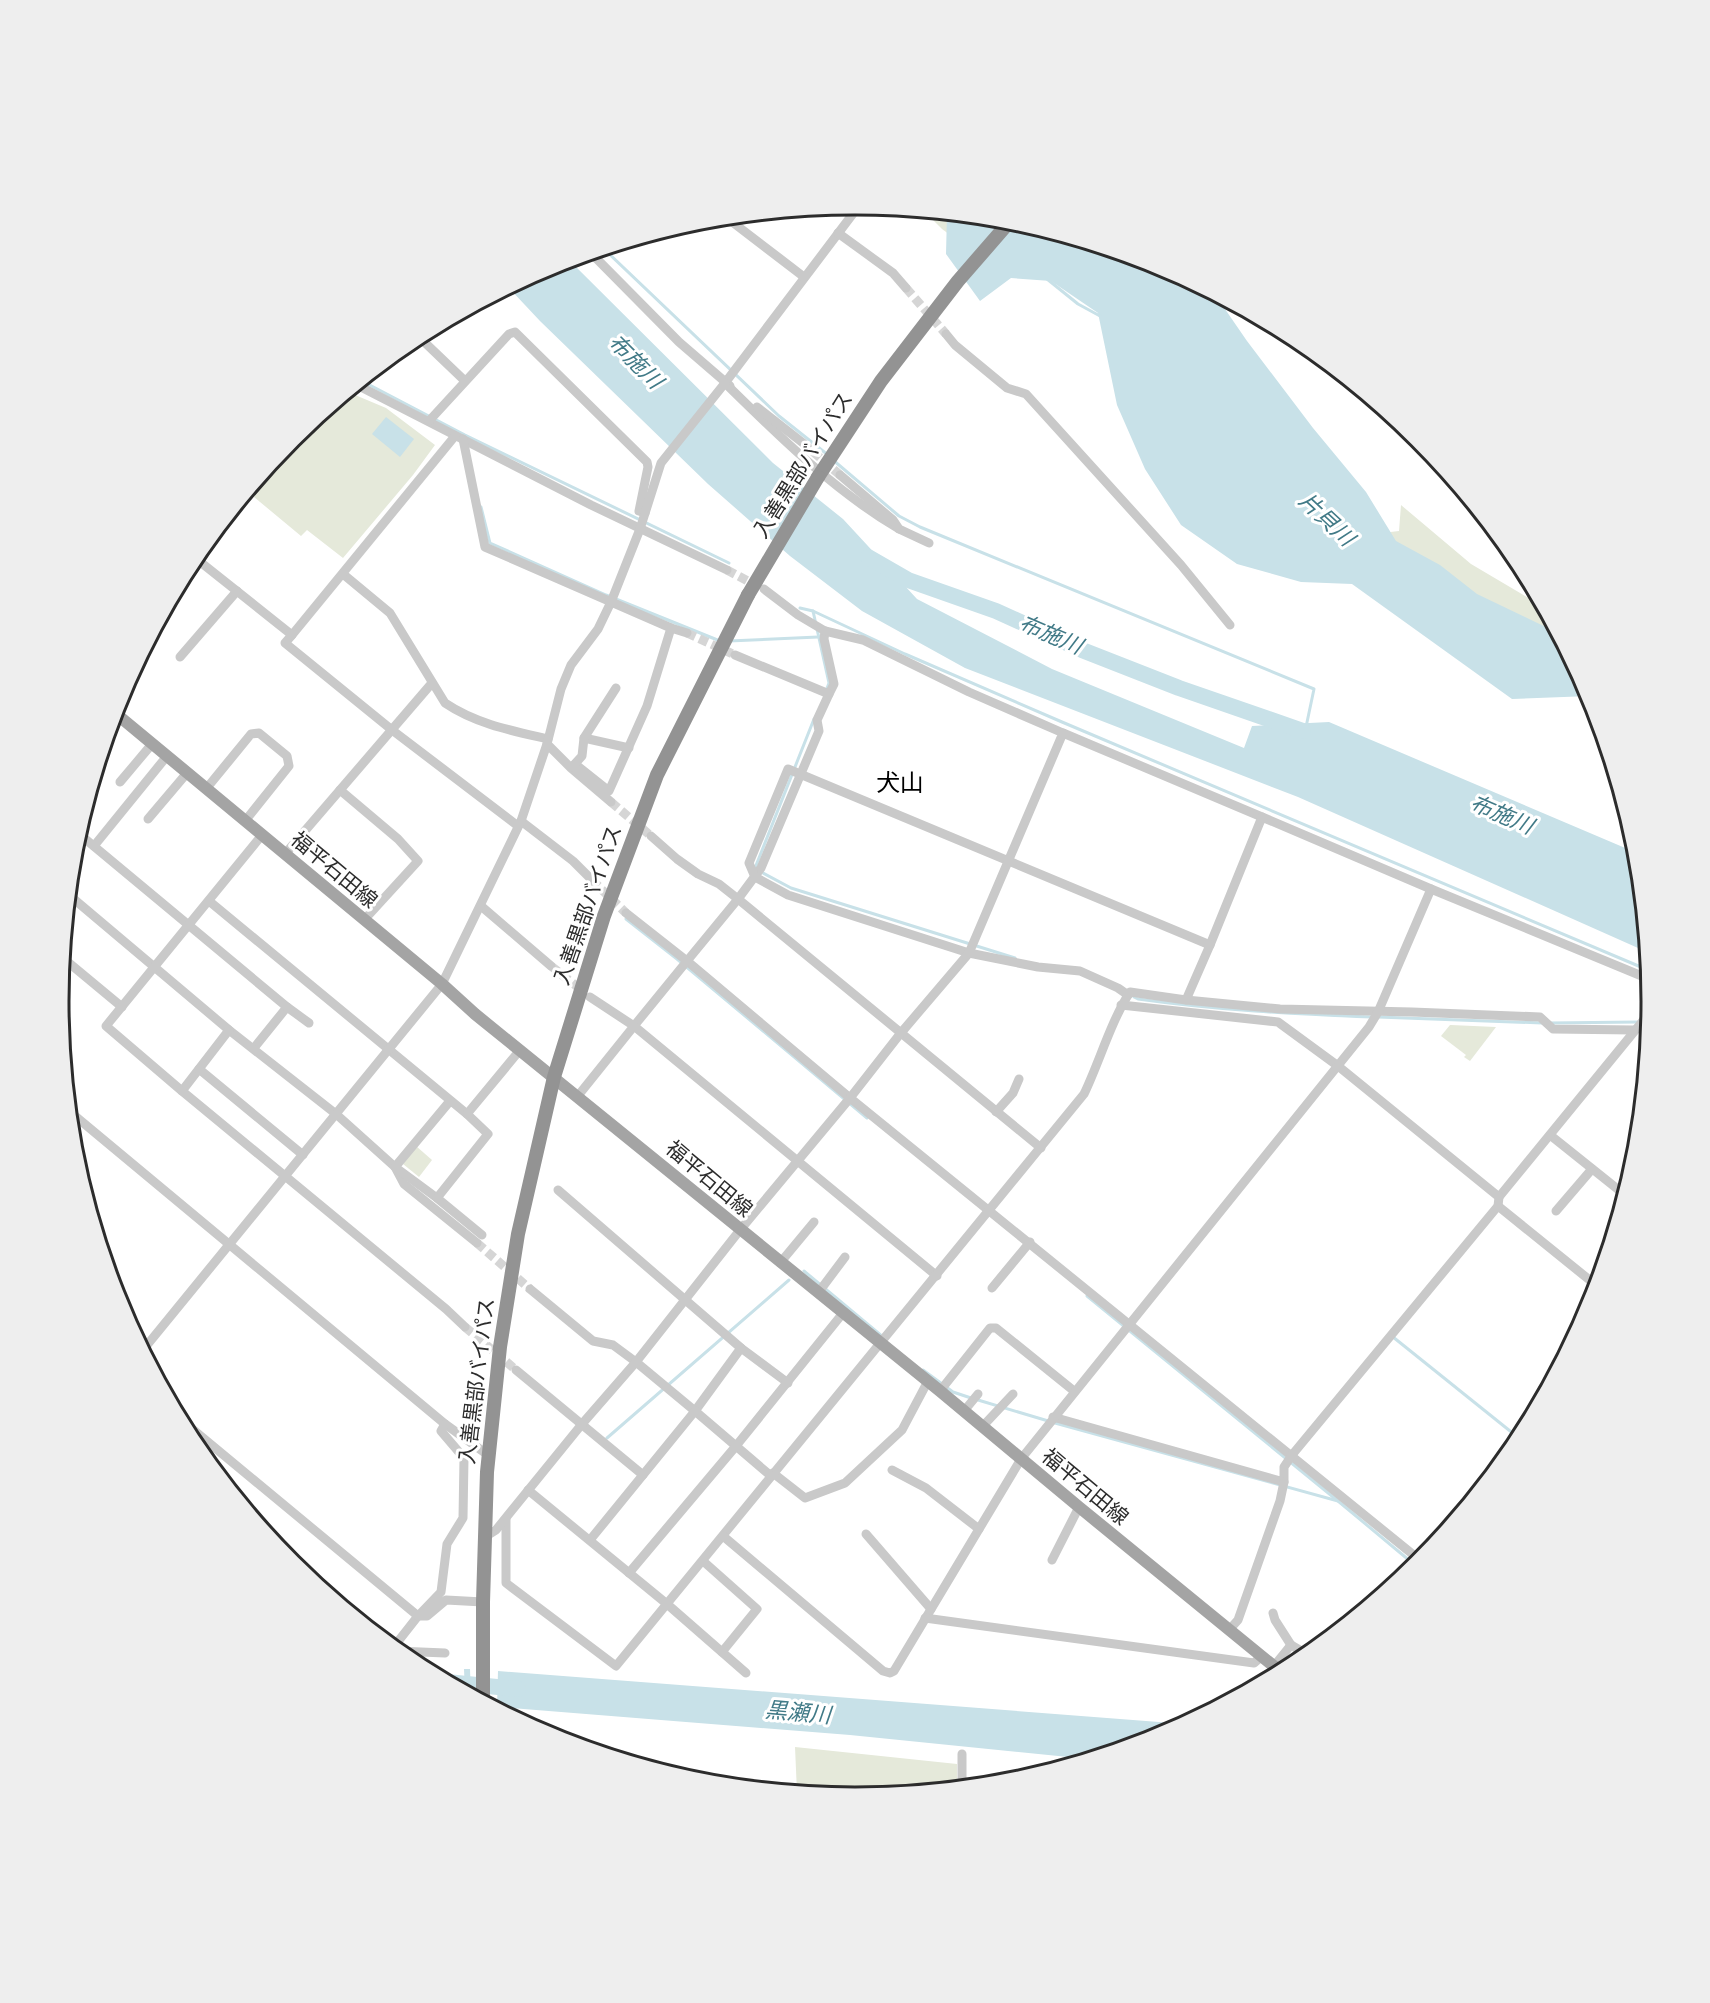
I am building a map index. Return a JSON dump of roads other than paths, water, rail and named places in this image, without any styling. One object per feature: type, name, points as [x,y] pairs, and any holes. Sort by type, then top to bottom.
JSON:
[{"type":"highway","name":"入善黒部バイパス","points":[[483,1693],[483,1602],[489,1455],[500,1347],[518,1234],[554,1077],[604,916],[657,775],[748,595],[820,475],[881,381],[958,281],[1002,230]]},
{"type":"main road","name":"福平石田線","points":[[122,719],[520,1050],[1274,1666]]},
{"type":"street","points":[[148,1344],[442,984],[519,823],[548,742],[561,689],[572,665],[598,629],[612,602],[664,457],[723,386],[852,215]]},
{"type":"street","points":[[736,225],[804,277]]},
{"type":"street","points":[[838,233],[893,273],[906,288]]},
{"type":"street","points":[[597,259],[723,386],[820,475],[850,498],[899,529],[929,543]]},
{"type":"street","points":[[429,421],[509,334],[515,332],[647,462],[639,511],[645,513]]},
{"type":"street","points":[[946,334],[955,345],[1007,388],[1026,394],[1181,565],[1230,626]]},
{"type":"street","points":[[426,343],[465,381]]},
{"type":"street","points":[[723,386],[803,443]]},
{"type":"street","points":[[364,389],[640,529],[727,570]]},
{"type":"street","points":[[459,438],[285,643],[392,730],[573,861],[592,880]]},
{"type":"street","points":[[459,438],[485,547],[687,633]]},
{"type":"street","points":[[840,475],[893,520],[899,529]]},
{"type":"street","points":[[202,563],[292,635]]},
{"type":"street","points":[[343,574],[390,613],[432,683],[454,710],[494,726],[548,742],[611,802]]},
{"type":"street","points":[[764,589],[798,615],[825,631],[863,640],[969,692],[1063,733],[1640,975]]},
{"type":"street","points":[[180,657],[237,591]]},
{"type":"street","points":[[573,766],[609,791],[655,685],[671,628]]},
{"type":"street","points":[[577,1096],[761,868],[819,731],[817,720],[834,684],[824,639],[825,631]]},
{"type":"street","points":[[735,655],[828,694]]},
{"type":"street","points":[[285,854],[432,683]]},
{"type":"street","points":[[573,766],[582,756],[584,738],[616,688]]},
{"type":"street","points":[[206,789],[251,734],[259,733],[287,756],[289,766],[245,821]]},
{"type":"street","points":[[485,1537],[496,1530],[636,1362],[740,1230],[969,953],[1063,733]]},
{"type":"street","points":[[584,738],[629,748]]},
{"type":"street","points":[[120,782],[152,744]]},
{"type":"street","points":[[94,846],[167,756]]},
{"type":"street","points":[[148,819],[187,773]]},
{"type":"street","points":[[801,773],[1210,945]]},
{"type":"street","points":[[340,790],[398,839],[418,861],[364,920]]},
{"type":"street","points":[[1186,1000],[1262,817]]},
{"type":"street","points":[[262,835],[106,1026],[446,1309],[465,1328]]},
{"type":"street","points":[[651,836],[677,859],[698,874],[719,884],[738,899],[1041,1148]]},
{"type":"street","points":[[86,840],[309,1023]]},
{"type":"street","points":[[755,878],[788,895],[969,953],[1038,967],[1080,971],[1118,988],[1128,996]]},
{"type":"street","points":[[723,1536],[883,1671],[890,1673],[894,1671],[1021,1459],[1369,1027],[1378,1012],[1431,889]]},
{"type":"street","points":[[76,901],[229,1030],[336,1114],[395,1167],[437,1198],[480,1239],[404,1184],[395,1167]]},
{"type":"street","points":[[209,901],[488,1134],[437,1198]]},
{"type":"street","points":[[481,906],[551,966]]},
{"type":"street","points":[[626,913],[687,961],[850,1098],[990,1209],[1413,1555]]},
{"type":"street","points":[[70,964],[122,1007]]},
{"type":"street","points":[[506,1518],[506,1583],[616,1666],[1084,1095],[1121,1005],[1130,993],[1280,1009],[1540,1017],[1552,1029],[1634,1030]]},
{"type":"street","points":[[590,997],[634,1026],[937,1276]]},
{"type":"street","points":[[1121,1005],[1278,1022],[1338,1066],[1589,1280]]},
{"type":"street","points":[[254,1048],[287,1007]]},
{"type":"street","points":[[1229,1630],[1238,1620],[1280,1501],[1284,1467],[1292,1455],[1640,1023]]},
{"type":"street","points":[[182,1091],[229,1030]]},
{"type":"street","points":[[466,1114],[520,1050]]},
{"type":"street","points":[[199,1069],[303,1155]]},
{"type":"street","points":[[996,1112],[1013,1093],[1019,1079]]},
{"type":"street","points":[[395,1167],[450,1101]]},
{"type":"street","points":[[78,1119],[445,1424],[489,1455]]},
{"type":"street","points":[[1550,1135],[1618,1189]]},
{"type":"street","points":[[1556,1211],[1592,1169]]},
{"type":"street","points":[[558,1190],[741,1348],[788,1383]]},
{"type":"street","points":[[780,1263],[814,1222]]},
{"type":"street","points":[[992,1288],[1030,1242]]},
{"type":"street","points":[[818,1293],[845,1257]]},
{"type":"street","points":[[530,1289],[593,1341],[613,1345],[636,1362],[736,1446],[805,1498],[845,1483],[902,1430],[928,1381]]},
{"type":"street","points":[[629,1573],[788,1383],[843,1313]]},
{"type":"street","points":[[940,1391],[990,1328],[996,1328],[1074,1391]]},
{"type":"street","points":[[590,1540],[695,1411],[741,1348]]},
{"type":"street","points":[[516,1370],[643,1475]]},
{"type":"street","points":[[964,1411],[978,1394]]},
{"type":"street","points":[[982,1427],[1013,1394]]},
{"type":"street","points":[[1053,1417],[1284,1482]]},
{"type":"street","points":[[399,1641],[441,1592],[447,1544],[463,1518],[464,1458],[441,1431],[445,1424]]},
{"type":"street","points":[[200,1436],[418,1616],[428,1616],[446,1600],[483,1602]]},
{"type":"street","points":[[892,1470],[926,1488],[979,1529]]},
{"type":"street","points":[[528,1490],[667,1604],[746,1673]]},
{"type":"street","points":[[1052,1560],[1078,1508]]},
{"type":"street","points":[[866,1533],[931,1609]]},
{"type":"street","points":[[703,1561],[758,1609],[722,1652]]},
{"type":"street","points":[[1273,1613],[1291,1644],[1300,1650]]},
{"type":"street","points":[[925,1618],[1254,1663],[1262,1656]]},
{"type":"street","points":[[1282,1661],[1291,1644]]},
{"type":"street","points":[[413,1651],[445,1653]]},
{"type":"street","points":[[962,1754],[963,1780]]},
{"type":"water","name":"片貝川","points":[[947,221],[1008,231],[1058,242],[1108,257],[1156,275],[1225,309],[1313,428],[1366,492],[1396,541],[1440,565],[1477,594],[1546,627],[1579,696],[1512,699],[1352,584],[1301,582],[1237,564],[1181,525],[1145,469],[1117,405],[1098,313],[1051,281],[1011,278],[980,301],[946,254]]},
{"type":"water","points":[[576,267],[773,463],[843,519],[917,599],[1052,669],[1244,748],[1252,726],[1329,722],[1626,848],[1639,948],[1298,797],[965,668],[862,611],[790,556],[708,484],[514,294]]},
{"type":"water","points":[[386,417],[414,439],[400,457],[372,434]]},
{"type":"water","points":[[464,1669],[470,1669],[471,1687],[465,1683]]},
{"type":"water","points":[[498,1671],[1167,1723],[1108,1746],[1071,1757],[850,1735],[512,1708],[497,1701]]},
{"type":"waterway","points":[[610,255],[779,416],[828,455]]},
{"type":"waterway","points":[[1047,279],[1078,304],[1100,316]]},
{"type":"waterway","points":[[369,385],[465,435],[729,563]]},
{"type":"waterway","points":[[833,460],[899,516],[920,527],[1314,689],[1306,727]]},
{"type":"waterway","points":[[481,507],[490,543],[606,595],[720,641]]},
{"type":"waterway","name":"布施川","points":[[868,557],[908,580],[996,611],[1082,650],[1179,688],[1303,731]]},
{"type":"waterway","points":[[800,608],[813,611],[905,654],[1062,722],[1640,966]]},
{"type":"waterway","points":[[813,611],[829,683],[826,691]]},
{"type":"waterway","points":[[729,641],[818,637]]},
{"type":"waterway","points":[[755,868],[814,719]]},
{"type":"waterway","points":[[761,872],[791,888],[1015,958]]},
{"type":"waterway","points":[[626,919],[867,1118]]},
{"type":"waterway","points":[[1134,997],[1225,1009],[1372,1017]]},
{"type":"waterway","points":[[1378,1017],[1542,1023]]},
{"type":"waterway","points":[[1549,1023],[1638,1022]]},
{"type":"waterway","points":[[804,1271],[883,1337]]},
{"type":"waterway","points":[[607,1438],[789,1280]]},
{"type":"waterway","points":[[1087,1296],[1338,1501]]},
{"type":"waterway","points":[[1393,1337],[1512,1433]]},
{"type":"waterway","points":[[923,1370],[953,1392],[971,1398]]},
{"type":"waterway","points":[[978,1400],[1338,1501],[1408,1560]]},
{"type":"waterway","name":"黒瀬川","points":[[465,1684],[518,1689]]},
{"type":"tunnel","points":[[906,288],[946,334]]},
{"type":"tunnel","points":[[803,443],[840,475]]},
{"type":"tunnel","points":[[727,570],[759,587]]},
{"type":"tunnel","points":[[687,633],[735,655]]},
{"type":"tunnel","points":[[611,802],[651,836]]},
{"type":"tunnel","points":[[592,880],[626,913]]},
{"type":"tunnel","points":[[551,966],[584,992]]},
{"type":"tunnel","points":[[477,1243],[530,1289]]},
{"type":"tunnel","points":[[465,1327],[516,1370]]},
{"type":"district","name":"犬山","points":[[900,783]]}]
